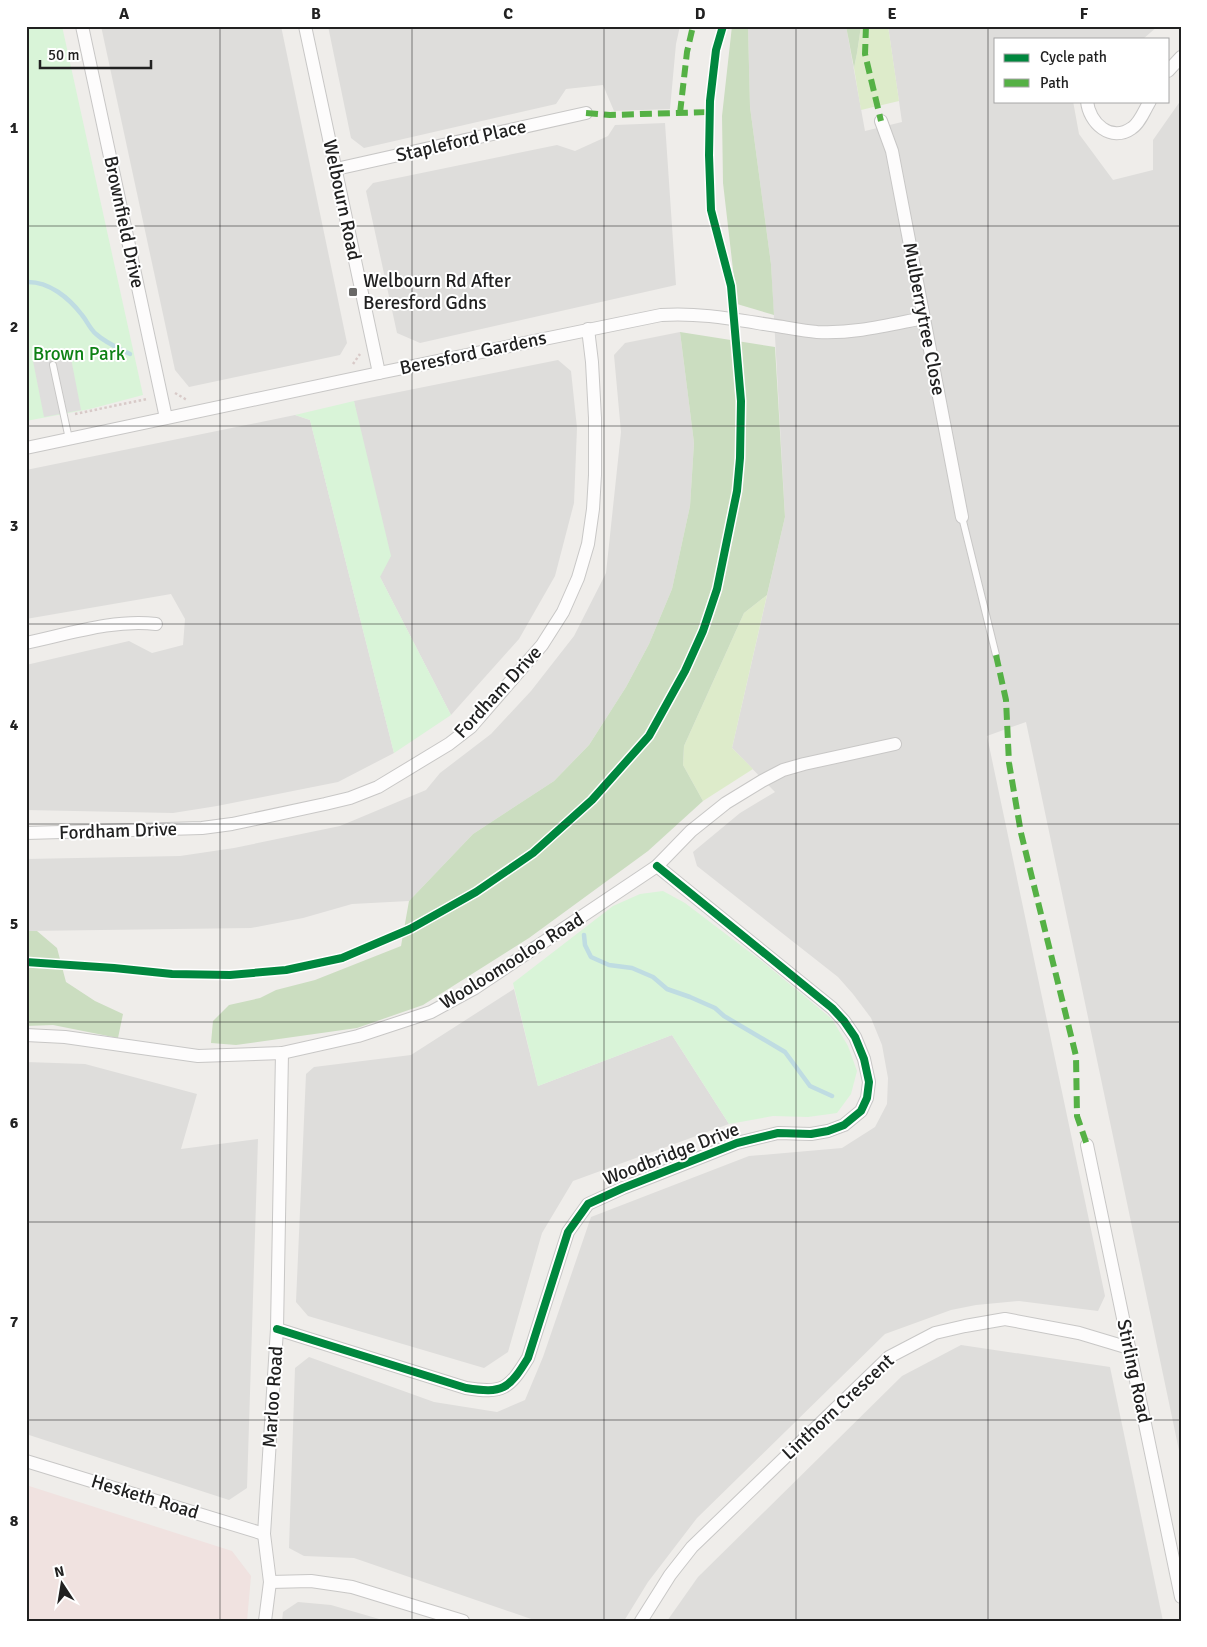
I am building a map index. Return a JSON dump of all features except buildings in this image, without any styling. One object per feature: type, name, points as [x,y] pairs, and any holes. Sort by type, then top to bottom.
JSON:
[{"type":"street","name":"Brownfield Drive","points":[[82,26],[166,418]]},
{"type":"street","name":"Welbourn Road","points":[[305,26],[379,373]]},
{"type":"street","points":[[1170,69],[1181,56]]},
{"type":"street","points":[[1087,102],[1088,112],[1094,122],[1116,133],[1125,132],[1134,127],[1149,102]]},
{"type":"street","name":"Stapleford Place","points":[[336,169],[586,113]]},
{"type":"street","name":"Mulberrytree Close","points":[[881,121],[892,151],[962,517]]},
{"type":"street","name":"Beresford Gardens","points":[[26,448],[662,315],[686,313],[816,332],[860,331],[924,318]]},
{"type":"street","name":"Fordham Drive","points":[[26,833],[202,828],[232,824],[325,804],[350,798],[378,787],[449,744],[470,727],[542,645],[562,612],[578,578],[588,544],[595,475],[596,418],[588,329]]},
{"type":"street","points":[[26,643],[122,623],[142,622],[156,624]]},
{"type":"street","name":"Wooloomooloo Road","points":[[26,1035],[65,1037],[198,1056],[282,1053],[358,1036],[431,1012],[475,988],[657,866],[691,831],[726,803],[762,781],[783,770],[804,764],[895,744]]},
{"type":"street","name":"Woodbridge Drive","points":[[277,1329],[466,1388],[485,1391],[503,1388],[518,1375],[528,1358],[568,1232],[588,1204],[623,1188],[737,1143],[778,1133],[811,1134],[828,1131],[844,1124],[860,1111],[867,1098],[869,1082],[864,1059],[855,1037],[844,1021],[832,1008],[657,866]]},
{"type":"street","name":"Marloo Road","points":[[266,1621],[270,1582],[264,1534],[277,1329],[282,1053]]},
{"type":"street","name":"Stirling Road","points":[[1087,1145],[1181,1597]]},
{"type":"street","name":"Linthorn Crescent","points":[[642,1621],[670,1575],[692,1547],[889,1357],[936,1333],[1005,1319],[1079,1333],[1129,1348]]},
{"type":"street","name":"Hesketh Road","points":[[26,1461],[264,1534]]},
{"type":"street","points":[[270,1582],[311,1581],[352,1587],[463,1621]]},
{"type":"lane","points":[[53,365],[69,439]]},
{"type":"lane","points":[[962,517],[996,655]]},
{"type":"path","points":[[352,365],[360,355],[361,349]]},
{"type":"path","points":[[64,417],[176,393],[184,399],[190,400]]},
{"type":"shaded area","points":[[101,26],[281,26],[347,343],[340,355],[189,387],[175,370]]},
{"type":"shaded area","points":[[328,26],[680,26],[676,44],[670,109],[614,111],[603,85],[566,89],[556,104],[364,148],[351,138]]},
{"type":"shaded area","points":[[748,26],[846,26],[865,131],[902,122],[888,26],[1158,26],[1144,38],[994,38],[994,102],[1073,102],[1079,134],[1113,180],[1153,170],[1153,140],[1181,100],[1181,1460],[1026,722],[987,736],[1105,1296],[1098,1311],[1019,1301],[976,1305],[951,1310],[885,1334],[697,1518],[648,1582],[624,1621],[537,1621],[354,1558],[304,1556],[289,1548],[295,1368],[309,1357],[434,1402],[497,1412],[525,1400],[543,1357],[591,1217],[749,1156],[842,1148],[875,1127],[887,1104],[888,1078],[882,1045],[871,1018],[853,994],[838,977],[697,866],[693,852],[740,813],[775,792],[732,748],[785,517],[771,264],[750,107]]},
{"type":"shaded area","points":[[665,123],[676,285],[420,343],[397,333],[366,191],[373,183],[557,145],[575,151],[608,136],[615,125]]},
{"type":"shaded area","points":[[680,332],[694,443],[690,506],[672,589],[649,644],[626,687],[589,745],[554,781],[473,834],[409,901],[352,904],[303,918],[251,928],[26,931],[26,859],[180,856],[234,848],[340,826],[426,790],[440,773],[491,734],[531,691],[574,636],[606,573],[621,432],[614,355],[625,343]]},
{"type":"shaded area","points":[[70,353],[81,410],[44,417],[33,361]]},
{"type":"shaded area","points":[[558,360],[571,371],[577,428],[574,503],[555,576],[519,639],[451,715],[380,577],[354,401]]},
{"type":"shaded area","points":[[295,415],[310,420],[394,753],[338,782],[173,813],[26,810],[26,665],[129,641],[152,653],[183,645],[185,619],[171,594],[26,619],[26,470]]},
{"type":"shaded area","points":[[514,989],[538,1086],[672,1035],[729,1124],[573,1181],[542,1233],[508,1352],[484,1368],[308,1316],[296,1302],[306,1074],[314,1067],[411,1055]]},
{"type":"shaded area","points":[[26,1062],[85,1064],[197,1094],[181,1149],[258,1139],[247,1488],[229,1500],[26,1434]]},
{"type":"shaded area","points":[[961,1345],[1110,1367],[1163,1621],[667,1621],[698,1577],[902,1376]]},
{"type":"shaded area","points":[[26,1485],[232,1551],[251,1576],[247,1621],[26,1621]]},
{"type":"shaded area","points":[[298,1602],[331,1605],[386,1621],[282,1621],[283,1612]]},
{"type":"green space","name":"Brown Park","points":[[26,26],[62,26],[143,395],[90,409],[26,421]]},
{"type":"green space","points":[[732,26],[748,26],[750,107],[771,264],[774,315],[737,304],[723,183],[722,116]]},
{"type":"green space","points":[[846,26],[861,26],[854,68]]},
{"type":"green space","points":[[861,26],[888,26],[899,101],[861,110],[854,68]]},
{"type":"green space","points":[[680,332],[775,347],[785,517],[767,595],[744,613],[684,746],[683,765],[703,801],[648,851],[529,938],[423,1005],[357,1028],[236,1045],[211,1043],[213,1021],[229,1005],[260,998],[276,990],[315,980],[401,946],[409,901],[473,834],[554,781],[589,745],[626,687],[649,644],[672,589],[690,506],[694,443]]},
{"type":"green space","points":[[354,401],[391,556],[380,577],[451,715],[394,753],[310,420],[295,415]]},
{"type":"green space","points":[[767,595],[732,748],[753,769],[703,801],[683,765],[684,746],[744,613]]},
{"type":"green space","points":[[663,891],[685,903],[764,963],[832,1019],[848,1046],[857,1071],[851,1094],[837,1113],[808,1117],[773,1116],[729,1124],[672,1035],[538,1086],[513,983],[613,906],[640,894]]},
{"type":"green space","points":[[26,931],[37,931],[57,948],[66,982],[95,1001],[123,1014],[118,1038],[53,1025],[26,1026]]},
{"type":"waterway","points":[[26,282],[43,284],[58,292],[77,309],[96,334],[108,343],[130,354]]},
{"type":"waterway","points":[[584,935],[585,945],[591,957],[609,965],[632,968],[653,977],[667,989],[715,1008],[724,1016],[785,1052],[810,1086],[832,1096]]},
{"type":"marked path","points":[[680,113],[687,52],[693,26]]},
{"type":"marked path","points":[[866,26],[865,54],[881,121]]},
{"type":"marked path","points":[[586,113],[610,115],[710,112]]},
{"type":"marked path","points":[[996,655],[1006,700],[1009,763],[1021,833],[1076,1056],[1077,1116],[1087,1145]]},
{"type":"cycle path","points":[[26,962],[172,974],[230,975],[286,970],[342,958],[410,929],[476,892],[533,853],[592,800],[649,736],[685,671],[703,631],[717,589],[737,491],[740,458],[741,401],[731,286],[711,210],[709,155],[710,101],[716,50],[723,26]]},
{"type":"cycle path","points":[[277,1329],[466,1388],[489,1390],[504,1387],[516,1377],[528,1358],[568,1232],[588,1204],[623,1188],[737,1143],[778,1133],[811,1134],[828,1131],[844,1125],[861,1111],[867,1098],[869,1082],[864,1059],[855,1037],[844,1021],[832,1008],[657,866]]},
{"type":"place","name":"Welbourn Rd After Beresford Gdns","points":[[353,292]]}]
